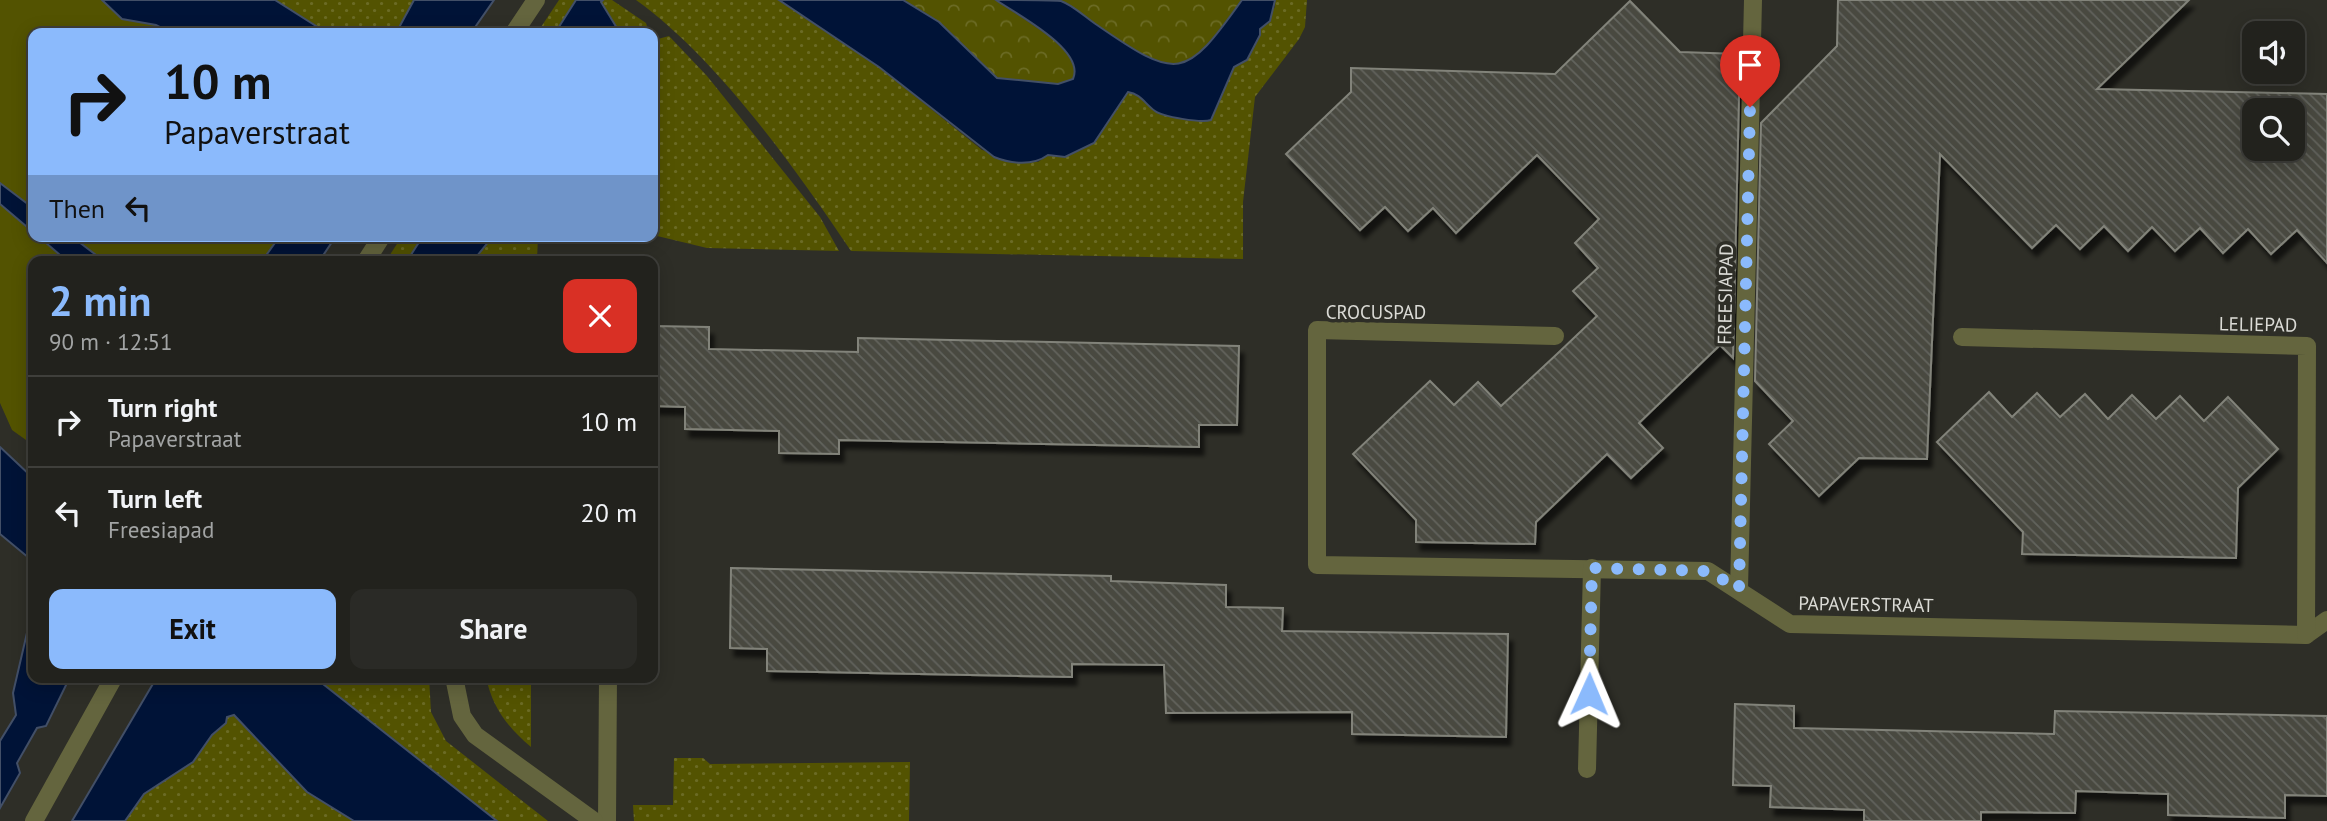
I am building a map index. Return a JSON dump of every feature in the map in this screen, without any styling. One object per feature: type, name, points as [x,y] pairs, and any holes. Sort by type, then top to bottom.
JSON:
[{"type":"street","points":[[517,28],[536,0]]},
{"type":"street","name":"FREESIAPAD","points":[[1739,589],[1753,0]]},
{"type":"street","name":"CROCUSPAD","points":[[1317,495],[1317,330],[1555,336]]},
{"type":"street","name":"LELIEPAD","points":[[1962,337],[2307,346],[2306,635]]},
{"type":"street","name":"PAPAVERSTRAAT","points":[[1317,495],[1317,565],[1708,571],[1790,624],[2306,635]]},
{"type":"street","points":[[1587,769],[1592,568]]},
{"type":"street","points":[[2306,635],[2327,620]]},
{"type":"street","points":[[34,821],[111,683]]},
{"type":"street","points":[[455,683],[462,716],[475,735],[594,821]]},
{"type":"street","points":[[607,821],[608,683]]},
{"type":"green space","points":[[0,0],[102,0],[122,19],[162,28],[28,28],[28,204],[0,183]]},
{"type":"green space","points":[[275,0],[414,0],[399,28],[319,28]]},
{"type":"green space","points":[[559,0],[575,0],[558,28],[540,28]]},
{"type":"green space","points":[[612,0],[646,23],[648,28],[617,28],[601,2]]},
{"type":"green space","points":[[636,0],[778,0],[879,67],[982,150],[1038,162],[1048,155],[1065,157],[1093,143],[1128,92],[1140,97],[1159,113],[1191,120],[1210,120],[1234,67],[1247,60],[1260,29],[1275,7],[1275,0],[1307,0],[1305,27],[1299,39],[1255,97],[1243,202],[1243,259],[851,251],[780,151],[725,83],[666,24]]},
{"type":"green space","points":[[903,0],[996,0],[1055,40],[1073,60],[1076,70],[1073,79],[1058,84],[997,78],[939,22]]},
{"type":"green space","points":[[1060,0],[1242,0],[1221,32],[1201,54],[1178,64],[1143,56],[1124,46]]},
{"type":"green space","points":[[669,36],[707,76],[820,217],[839,251],[707,248],[658,236],[658,39]]},
{"type":"green space","points":[[0,204],[28,228],[28,242],[45,242],[61,256],[28,256],[28,441],[12,430],[0,403]]},
{"type":"green space","points":[[79,242],[276,242],[266,256],[97,256]]},
{"type":"green space","points":[[398,242],[419,242],[410,256],[389,256]]},
{"type":"green space","points":[[488,242],[538,242],[537,256],[477,256]]},
{"type":"green space","points":[[322,683],[429,683],[431,712],[446,741],[548,821],[497,821]]},
{"type":"green space","points":[[488,683],[531,683],[531,747],[502,716]]},
{"type":"green space","points":[[234,715],[307,792],[354,821],[125,821],[144,794],[193,762],[212,735],[226,723],[227,717]]},
{"type":"green space","points":[[674,758],[703,758],[710,764],[910,762],[909,821],[634,821],[633,805],[673,805]]},
{"type":"water","points":[[102,0],[275,0],[319,28],[162,28],[122,19]]},
{"type":"water","points":[[414,0],[494,0],[474,28],[399,28]]},
{"type":"water","points":[[576,0],[603,0],[601,2],[617,28],[558,28]]},
{"type":"water","points":[[779,0],[903,0],[939,22],[997,78],[1058,84],[1073,79],[1074,68],[1069,56],[1047,34],[996,0],[1061,1],[1146,56],[1163,63],[1178,64],[1192,58],[1207,46],[1242,0],[1275,0],[1270,21],[1260,29],[1260,35],[1247,60],[1234,67],[1211,120],[1191,120],[1159,113],[1140,97],[1128,92],[1094,143],[1065,157],[1048,155],[1036,161],[1022,163],[994,157],[879,67]]},
{"type":"water","points":[[0,183],[28,204],[28,228],[0,204]]},
{"type":"water","points":[[45,242],[79,242],[97,256],[61,256]]},
{"type":"water","points":[[276,242],[332,242],[323,256],[266,256]]},
{"type":"water","points":[[419,242],[488,242],[477,256],[410,256]]},
{"type":"water","points":[[0,447],[28,473],[28,557],[0,534]]},
{"type":"water","points":[[28,628],[28,683],[67,683],[46,726],[37,728],[17,763],[20,773],[0,808],[0,741],[16,715],[13,693]]},
{"type":"water","points":[[153,683],[322,683],[497,821],[354,821],[307,792],[234,715],[227,717],[226,723],[212,735],[193,762],[144,794],[125,821],[72,821]]},
{"type":"building","points":[[1838,0],[2189,0],[2097,89],[2327,94],[2327,263],[2297,230],[2271,254],[2248,229],[2223,253],[2200,228],[2175,251],[2152,227],[2128,251],[2104,226],[2080,249],[2056,225],[2032,248],[1940,154],[1927,459],[1859,458],[1819,496],[1769,444],[1793,421],[1755,381],[1761,123],[1837,46]]},
{"type":"building","points":[[1630,1],[1680,52],[1740,54],[1733,358],[1720,345],[1639,423],[1663,448],[1631,478],[1607,454],[1536,522],[1535,544],[1416,542],[1416,520],[1353,454],[1430,381],[1454,405],[1478,382],[1501,406],[1597,316],[1573,291],[1598,268],[1575,243],[1599,219],[1537,155],[1456,233],[1433,208],[1408,231],[1385,207],[1360,230],[1286,154],[1351,92],[1351,68],[1555,74]]},
{"type":"building","points":[[658,326],[709,327],[709,349],[858,352],[858,338],[1239,346],[1237,425],[1199,425],[1199,447],[839,440],[839,454],[779,453],[779,431],[685,429],[685,407],[658,406]]},
{"type":"building","points":[[1989,392],[2012,417],[2037,393],[2060,417],[2085,394],[2108,419],[2132,395],[2156,419],[2180,396],[2204,421],[2228,397],[2278,449],[2238,488],[2236,558],[2022,554],[2023,532],[1937,442]]},
{"type":"building","points":[[731,568],[1111,576],[1111,581],[1226,585],[1226,607],[1283,608],[1282,631],[1508,634],[1506,737],[1352,734],[1352,712],[1166,713],[1164,665],[1072,664],[1072,677],[767,671],[767,649],[730,648]]},
{"type":"building","points":[[1735,704],[1794,706],[1794,728],[2054,734],[2055,711],[2327,716],[2327,796],[2285,795],[2285,818],[2168,815],[2168,794],[2076,791],[2075,813],[1981,812],[1981,821],[1864,821],[1864,810],[1770,807],[1771,786],[1733,785]]},
{"type":"route","points":[[1589,694],[1592,568],[1708,571],[1739,589],[1750,107]]}]
